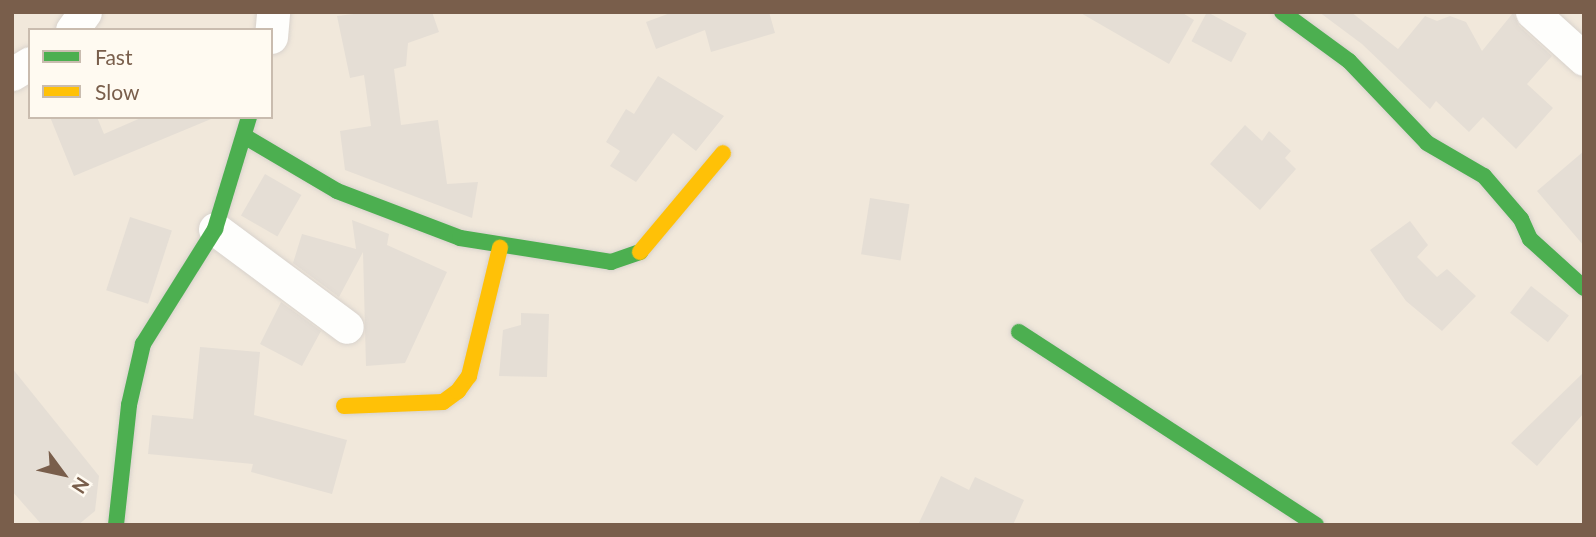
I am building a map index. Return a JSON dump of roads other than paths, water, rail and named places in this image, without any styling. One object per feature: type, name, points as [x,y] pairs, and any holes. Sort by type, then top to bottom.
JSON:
[{"type":"street","points":[[73,28],[85,12]]},
{"type":"street","points":[[1282,12],[1349,61],[1396,116],[1427,142],[1484,176],[1521,219],[1530,239],[1584,288]]},
{"type":"street","points":[[1532,12],[1584,59]]},
{"type":"street","points":[[12,74],[28,65]]},
{"type":"street","points":[[116,525],[129,405],[143,344],[215,229],[248,119]]},
{"type":"street","points":[[244,136],[337,191],[500,248],[581,259],[629,259],[646,248],[723,153]]},
{"type":"street","points":[[215,229],[347,327]]},
{"type":"street","points":[[344,406],[443,402],[458,391],[469,376],[500,248]]},
{"type":"street","points":[[1019,332],[1316,525]]}]
